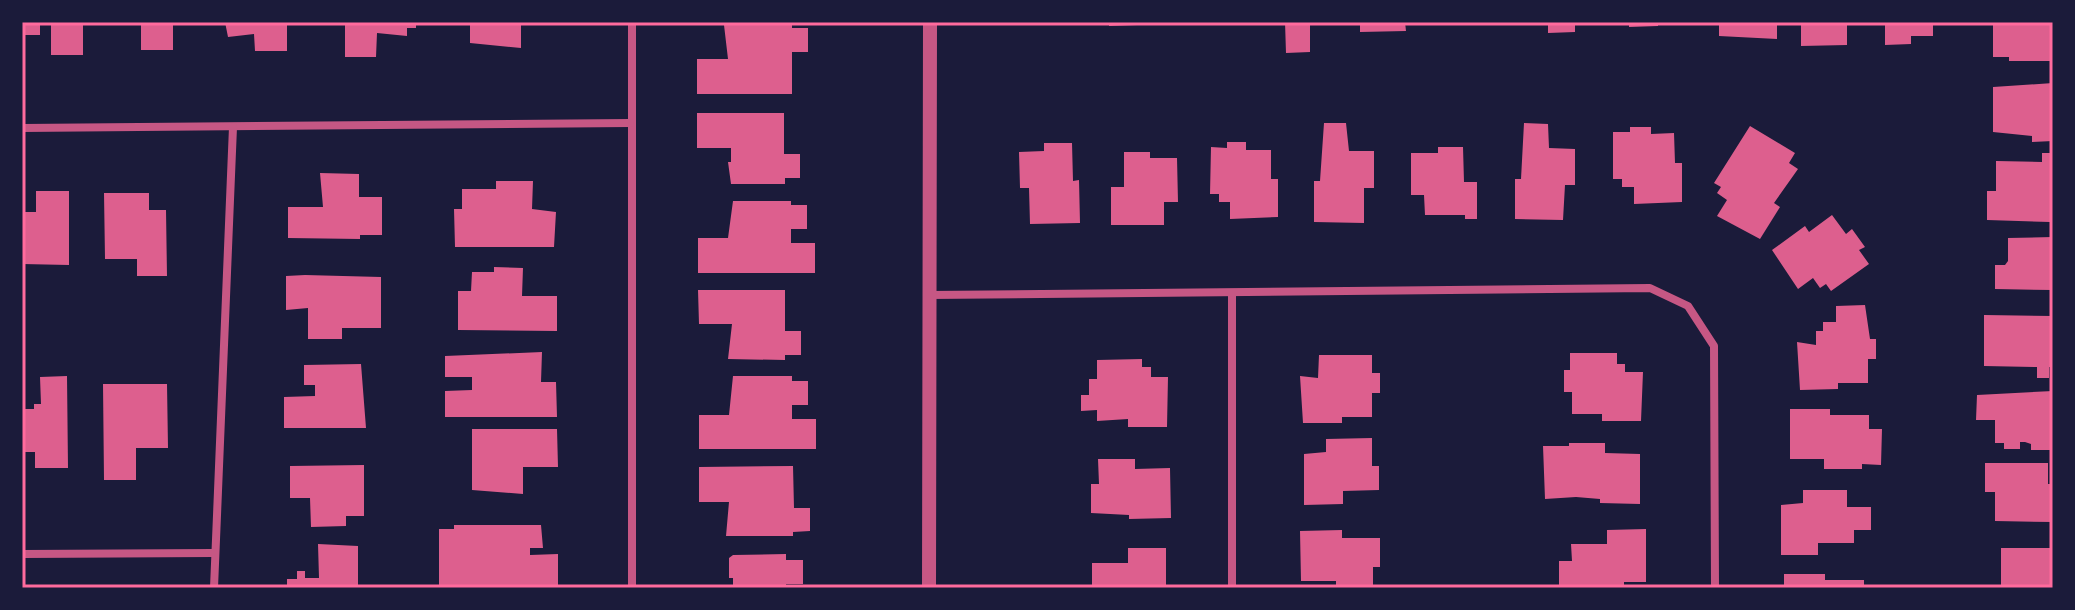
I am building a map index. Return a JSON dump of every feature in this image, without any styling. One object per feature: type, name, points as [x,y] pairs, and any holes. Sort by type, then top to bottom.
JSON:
[{"type":"street","points":[[632,22],[632,588]]},
{"type":"street","points":[[929,588],[930,22]]},
{"type":"street","points":[[22,128],[630,123]]},
{"type":"street","points":[[214,588],[213,553],[233,127]]},
{"type":"street","points":[[929,295],[1650,288],[1688,306],[1714,346],[1715,588]]},
{"type":"street","points":[[1232,294],[1232,588]]},
{"type":"street","points":[[22,554],[213,553]]},
{"type":"building","points":[[22,22],[83,22],[83,55],[51,55],[51,25],[40,25],[40,35],[22,35]]},
{"type":"building","points":[[141,22],[173,22],[173,50],[141,50]]},
{"type":"building","points":[[225,22],[287,22],[287,51],[255,51],[254,34],[228,37]]},
{"type":"building","points":[[345,22],[416,22],[416,28],[407,28],[407,36],[377,33],[376,57],[345,57]]},
{"type":"building","points":[[470,22],[521,22],[521,48],[470,43]]},
{"type":"building","points":[[1109,22],[1137,22],[1137,25],[1109,26]]},
{"type":"building","points":[[1285,22],[1310,22],[1310,52],[1286,53]]},
{"type":"building","points":[[1360,22],[1405,22],[1406,31],[1360,32]]},
{"type":"building","points":[[1548,22],[1575,22],[1575,32],[1548,33]]},
{"type":"building","points":[[1629,22],[1658,22],[1658,26],[1629,27]]},
{"type":"building","points":[[1719,22],[1777,22],[1777,39],[1719,36]]},
{"type":"building","points":[[1801,22],[1847,22],[1847,45],[1801,46]]},
{"type":"building","points":[[1885,22],[1933,22],[1933,36],[1911,36],[1911,44],[1885,45]]},
{"type":"building","points":[[1993,22],[2053,22],[2053,61],[2009,61],[2009,57],[1993,57]]},
{"type":"building","points":[[792,23],[792,28],[808,28],[808,52],[792,52],[792,94],[697,94],[697,59],[728,59],[724,25]]},
{"type":"building","points":[[2053,83],[2053,141],[2032,142],[2032,136],[1993,132],[1993,87]]},
{"type":"building","points":[[697,113],[784,113],[784,154],[800,154],[800,178],[785,178],[785,184],[731,184],[728,162],[731,162],[731,148],[697,148]]},
{"type":"building","points":[[1324,123],[1346,123],[1349,151],[1374,151],[1374,188],[1364,188],[1364,223],[1314,222],[1314,181],[1320,181]]},
{"type":"building","points":[[1524,123],[1548,124],[1549,148],[1575,149],[1575,185],[1565,185],[1563,220],[1515,219],[1515,179],[1521,179]]},
{"type":"building","points":[[1750,126],[1795,153],[1789,163],[1798,169],[1774,203],[1780,207],[1760,239],[1717,216],[1727,200],[1717,193],[1721,187],[1714,183]]},
{"type":"building","points":[[1630,127],[1651,127],[1651,134],[1674,133],[1675,163],[1682,163],[1682,202],[1634,204],[1634,187],[1622,187],[1622,179],[1613,179],[1613,132],[1630,132]]},
{"type":"building","points":[[1227,142],[1246,142],[1246,150],[1271,150],[1271,179],[1278,179],[1278,217],[1230,219],[1230,202],[1219,202],[1219,194],[1210,194],[1211,147],[1227,148]]},
{"type":"building","points":[[1044,143],[1072,143],[1073,181],[1079,180],[1080,223],[1030,224],[1029,188],[1020,188],[1019,152],[1044,151]]},
{"type":"building","points":[[1438,147],[1463,147],[1464,182],[1477,182],[1477,219],[1465,219],[1465,215],[1425,215],[1424,195],[1411,195],[1411,153],[1438,153]]},
{"type":"building","points":[[1124,152],[1150,152],[1150,158],[1177,158],[1178,202],[1164,202],[1164,225],[1111,225],[1111,187],[1124,187]]},
{"type":"building","points":[[2042,153],[2053,153],[2050,222],[1987,220],[1987,191],[1996,191],[1996,161],[2042,162]]},
{"type":"building","points":[[320,173],[359,174],[359,197],[382,197],[382,235],[360,235],[360,239],[288,238],[288,207],[323,207]]},
{"type":"building","points":[[496,181],[533,181],[532,209],[556,212],[554,247],[455,247],[454,209],[462,209],[462,189],[496,189]]},
{"type":"building","points":[[36,191],[69,191],[69,265],[22,264],[22,212],[36,212]]},
{"type":"building","points":[[104,193],[149,193],[149,210],[166,210],[167,276],[137,276],[137,259],[105,259]]},
{"type":"building","points":[[733,201],[791,201],[791,205],[807,205],[807,229],[791,229],[791,243],[815,243],[815,273],[698,273],[698,238],[728,238]]},
{"type":"building","points":[[1832,215],[1846,234],[1852,229],[1865,247],[1859,250],[1869,264],[1831,291],[1826,284],[1820,288],[1813,278],[1798,289],[1772,250],[1805,226],[1809,232]]},
{"type":"building","points":[[2053,237],[2053,290],[1995,289],[1995,265],[2005,265],[2008,261],[2008,238]]},
{"type":"building","points":[[494,267],[523,268],[522,296],[557,296],[557,331],[458,330],[458,291],[471,291],[472,272],[494,272]]},
{"type":"building","points":[[286,276],[381,277],[381,328],[342,328],[342,339],[308,339],[308,308],[286,310]]},
{"type":"building","points":[[698,290],[785,290],[785,331],[801,331],[801,355],[785,355],[785,360],[728,359],[732,324],[699,324]]},
{"type":"building","points":[[1865,305],[1870,339],[1876,339],[1876,359],[1868,359],[1868,383],[1838,383],[1838,389],[1800,390],[1797,342],[1816,345],[1816,331],[1823,331],[1823,322],[1836,322],[1836,306]]},
{"type":"building","points":[[1984,315],[2053,316],[2053,367],[2049,367],[2049,378],[2037,378],[2037,367],[1984,366]]},
{"type":"building","points":[[542,352],[541,382],[556,382],[557,417],[445,417],[445,391],[472,390],[472,377],[445,377],[445,356]]},
{"type":"building","points":[[1570,353],[1617,353],[1617,364],[1625,364],[1625,372],[1643,372],[1641,421],[1602,421],[1602,414],[1572,414],[1572,392],[1564,392],[1564,370],[1570,370]]},
{"type":"building","points":[[1319,355],[1372,355],[1372,373],[1380,373],[1380,393],[1372,393],[1372,417],[1342,417],[1342,423],[1303,423],[1300,376],[1318,378]]},
{"type":"building","points":[[1142,359],[1142,367],[1151,367],[1151,377],[1168,377],[1167,427],[1128,427],[1128,419],[1097,421],[1097,410],[1081,411],[1081,395],[1089,395],[1089,379],[1097,379],[1097,360]]},
{"type":"building","points":[[361,364],[366,428],[284,428],[284,397],[315,396],[315,385],[304,385],[304,365]]},
{"type":"building","points":[[67,376],[68,468],[35,468],[35,452],[22,452],[22,409],[34,409],[34,404],[41,404],[40,377]]},
{"type":"building","points":[[733,376],[792,376],[792,381],[808,381],[808,405],[792,405],[792,419],[816,419],[816,449],[699,449],[699,415],[729,415]]},
{"type":"building","points":[[103,384],[167,384],[168,448],[136,448],[136,480],[104,480]]},
{"type":"building","points":[[2053,391],[2053,450],[2031,450],[2031,444],[2025,442],[2020,442],[2020,449],[2004,449],[2004,443],[1995,443],[1995,420],[1976,420],[1977,395]]},
{"type":"building","points":[[1790,409],[1830,409],[1830,415],[1869,415],[1869,429],[1882,429],[1881,465],[1862,464],[1862,469],[1824,469],[1824,459],[1790,459]]},
{"type":"building","points":[[472,429],[557,429],[558,467],[523,467],[523,494],[472,490]]},
{"type":"building","points":[[1372,438],[1372,466],[1379,466],[1379,490],[1343,491],[1343,504],[1304,505],[1304,454],[1326,452],[1326,439]]},
{"type":"building","points":[[1569,443],[1605,443],[1605,453],[1640,454],[1640,504],[1600,503],[1600,499],[1576,497],[1545,499],[1543,446],[1569,446]]},
{"type":"building","points":[[1098,459],[1135,459],[1135,469],[1170,468],[1171,518],[1129,519],[1129,515],[1091,513],[1091,484],[1099,484]]},
{"type":"building","points":[[1985,463],[2048,463],[2048,484],[2053,484],[2053,522],[1995,521],[1995,492],[1985,492]]},
{"type":"building","points":[[364,465],[364,516],[346,516],[346,526],[311,527],[310,498],[290,498],[290,466]]},
{"type":"building","points":[[793,466],[794,508],[810,508],[810,531],[793,532],[793,536],[726,536],[729,502],[699,502],[699,467]]},
{"type":"building","points":[[1803,490],[1847,490],[1847,507],[1871,507],[1871,530],[1854,530],[1854,543],[1818,543],[1818,555],[1781,555],[1781,505],[1803,503]]},
{"type":"building","points":[[454,525],[541,525],[543,548],[530,548],[530,555],[558,554],[558,588],[439,587],[439,529],[454,529]]},
{"type":"building","points":[[1646,529],[1646,582],[1624,582],[1624,588],[1559,588],[1559,561],[1572,561],[1571,544],[1607,544],[1607,530]]},
{"type":"building","points":[[1342,530],[1342,538],[1380,538],[1380,567],[1373,567],[1373,588],[1336,588],[1336,581],[1301,581],[1300,531]]},
{"type":"building","points":[[318,544],[358,546],[358,588],[287,588],[287,579],[297,579],[297,571],[305,571],[305,578],[319,578]]},
{"type":"building","points":[[1128,548],[1166,548],[1166,588],[1092,588],[1092,563],[1128,563]]},
{"type":"building","points":[[2001,548],[2053,548],[2053,588],[2001,588]]},
{"type":"building","points":[[786,554],[786,560],[803,560],[803,584],[786,584],[786,588],[733,588],[733,578],[729,578],[729,558],[733,555]]},
{"type":"building","points":[[1784,574],[1825,574],[1825,580],[1864,580],[1864,588],[1784,588]]}]
